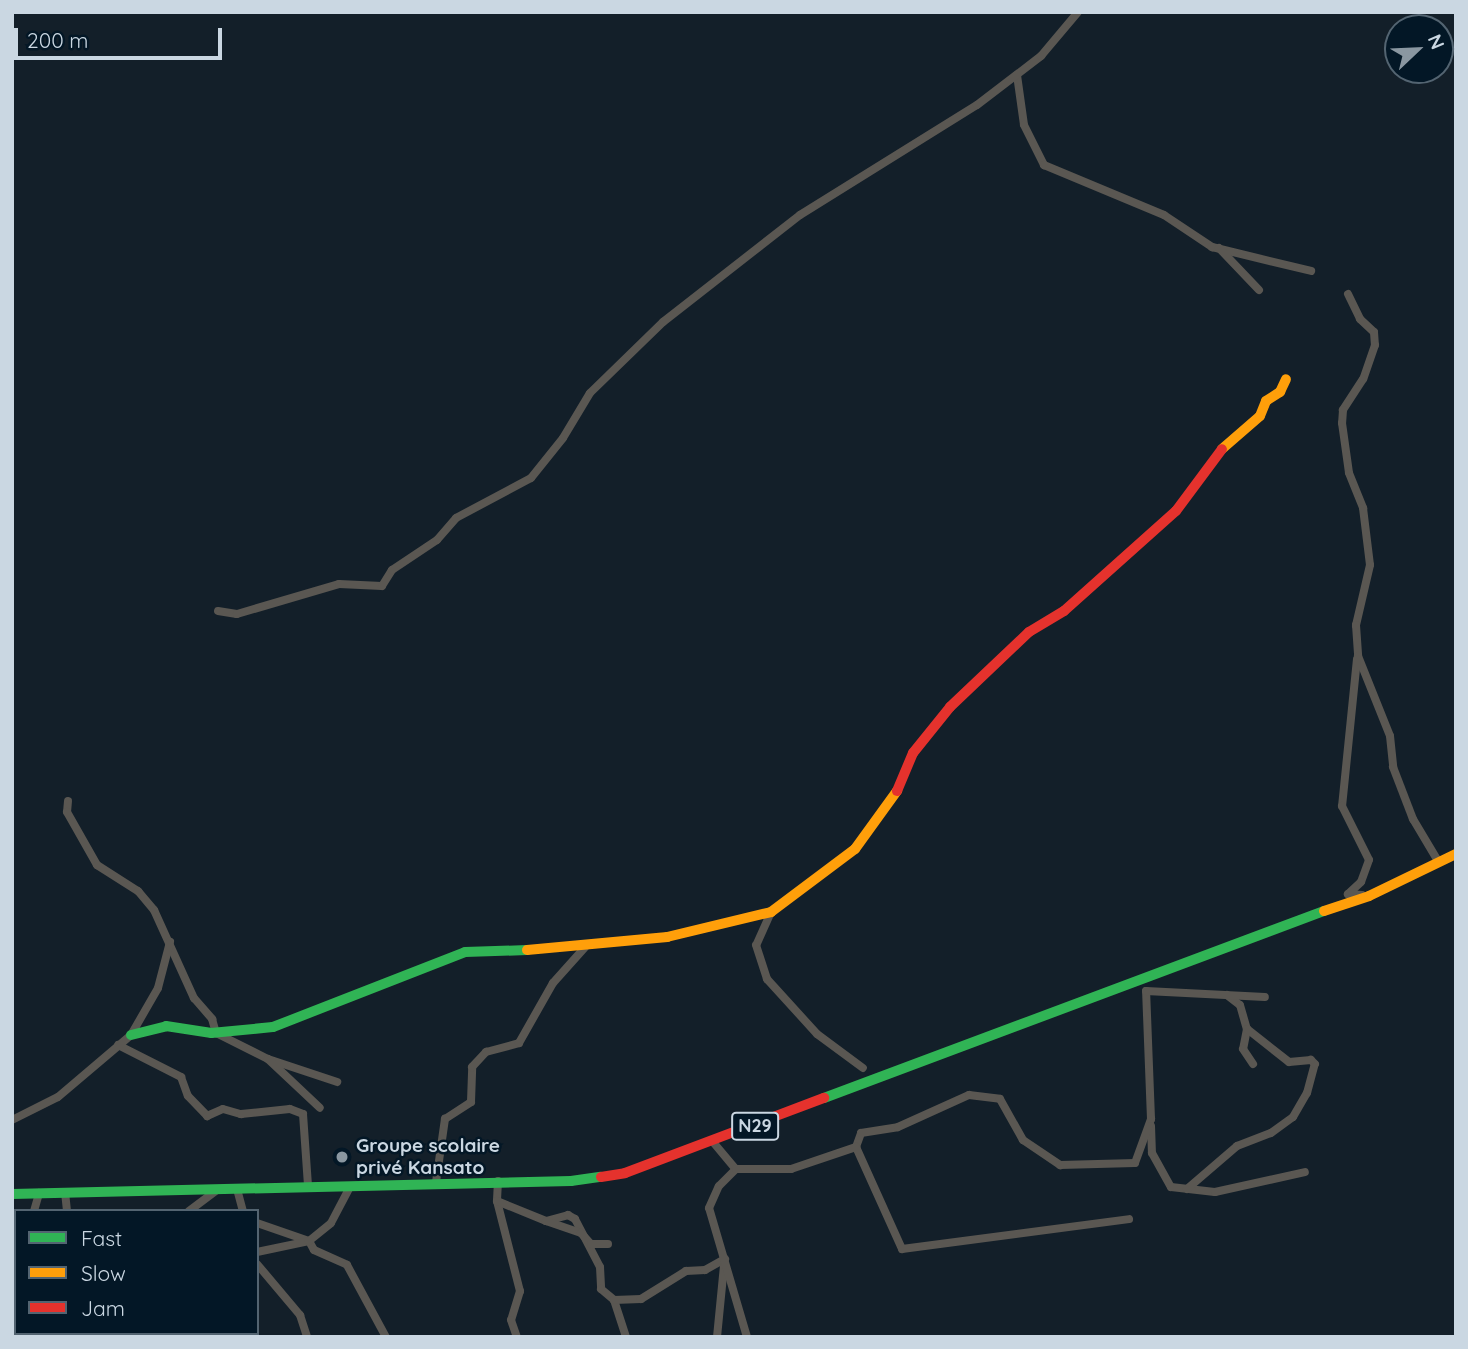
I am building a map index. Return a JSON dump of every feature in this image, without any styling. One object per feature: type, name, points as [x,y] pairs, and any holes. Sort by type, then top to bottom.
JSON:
[{"type":"main road","points":[[131,1035],[166,1026],[216,1033],[285,1024],[341,997],[383,985],[465,952],[575,949],[587,945],[667,937],[771,912],[841,864],[894,799],[913,753],[939,726],[950,707],[1032,629],[1064,611],[1176,511],[1228,441],[1260,416],[1266,401],[1280,392],[1286,379]]},
{"type":"main road","name":"N29","points":[[12,1194],[350,1187],[436,1182],[571,1181],[625,1173],[1369,896],[1456,854]]},
{"type":"street","points":[[218,611],[237,614],[339,584],[382,586],[393,570],[437,540],[456,518],[531,478],[563,438],[590,393],[663,322],[800,215],[1017,75],[1041,56],[1077,12]]},
{"type":"street","points":[[1017,75],[1024,125],[1044,165],[1164,215],[1219,248],[1259,290]]},
{"type":"street","points":[[1219,248],[1311,271]]},
{"type":"street","points":[[1348,294],[1360,319],[1374,332],[1375,345],[1363,379],[1343,410],[1342,423],[1349,473],[1363,508],[1370,565],[1356,625],[1358,656],[1342,806],[1369,860],[1361,882],[1348,894],[1369,896]]},
{"type":"street","points":[[1358,656],[1390,736],[1393,767],[1413,819],[1438,861]]},
{"type":"street","points":[[68,801],[67,812],[97,865],[138,891],[154,910],[194,998],[212,1019],[216,1033],[268,1059],[337,1082]]},
{"type":"street","points":[[771,912],[756,945],[766,979],[817,1034],[863,1068]]},
{"type":"street","points":[[12,1120],[58,1097],[131,1035],[158,988],[170,942]]},
{"type":"street","points":[[436,1182],[445,1119],[471,1102],[472,1067],[486,1052],[519,1043],[553,983],[587,945]]},
{"type":"street","points":[[1132,982],[1146,991],[1265,997]]},
{"type":"street","points":[[1146,991],[1152,1153],[1171,1187],[1216,1192],[1305,1172]]},
{"type":"street","points":[[1221,993],[1240,1005],[1247,1029],[1243,1049],[1253,1064]]},
{"type":"street","points":[[1187,1189],[1237,1146],[1271,1133],[1293,1117],[1307,1093],[1315,1063],[1289,1062],[1247,1029]]},
{"type":"street","points":[[118,1045],[181,1077],[188,1096],[207,1116],[223,1110],[241,1114],[290,1109],[303,1114],[308,1186]]},
{"type":"street","points":[[268,1059],[320,1108]]},
{"type":"street","points":[[1129,1219],[902,1249],[856,1147],[861,1133],[898,1127],[969,1095],[1000,1099],[1023,1140],[1060,1165],[1135,1163],[1151,1119]]},
{"type":"street","points":[[713,1142],[736,1169]]},
{"type":"street","points":[[747,1337],[709,1208],[719,1186],[736,1169],[791,1169],[856,1147]]},
{"type":"street","points":[[498,1181],[497,1201],[520,1291],[511,1320],[517,1337]]},
{"type":"street","points":[[259,1252],[309,1241],[331,1223],[350,1187]]},
{"type":"street","points":[[193,1209],[220,1188]]},
{"type":"street","points":[[237,1189],[242,1209]]},
{"type":"street","points":[[65,1192],[67,1209]]},
{"type":"street","points":[[35,1209],[39,1193]]},
{"type":"street","points":[[497,1201],[546,1221],[568,1215],[575,1219],[600,1267],[601,1289],[614,1300],[626,1337]]},
{"type":"street","points":[[259,1224],[309,1241],[314,1250],[347,1265],[354,1273],[386,1337]]},
{"type":"street","points":[[581,1233],[591,1244],[608,1244]]},
{"type":"street","points":[[614,1300],[641,1299],[686,1271],[705,1270],[725,1259]]},
{"type":"street","points":[[717,1337],[725,1259]]},
{"type":"street","points":[[259,1266],[300,1315],[307,1337]]},
{"type":"traffic: fast","points":[[824,1098],[1324,911]]},
{"type":"traffic: fast","points":[[131,1035],[166,1026],[211,1033],[273,1027],[465,952],[527,950]]},
{"type":"traffic: fast","points":[[12,1194],[571,1181],[601,1177]]},
{"type":"traffic: slow","points":[[1222,449],[1260,416],[1266,401],[1280,392],[1286,379]]},
{"type":"traffic: slow","points":[[527,950],[667,937],[771,912],[855,849],[897,791]]},
{"type":"traffic: slow","points":[[1324,911],[1369,896],[1456,854]]},
{"type":"traffic: jam","points":[[897,791],[913,753],[950,707],[1029,632],[1064,611],[1176,511],[1222,449]]},
{"type":"traffic: jam","points":[[601,1177],[625,1173],[824,1098]]},
{"type":"place","name":"Groupe scolaire privé Kansato","points":[[342,1157]]}]
